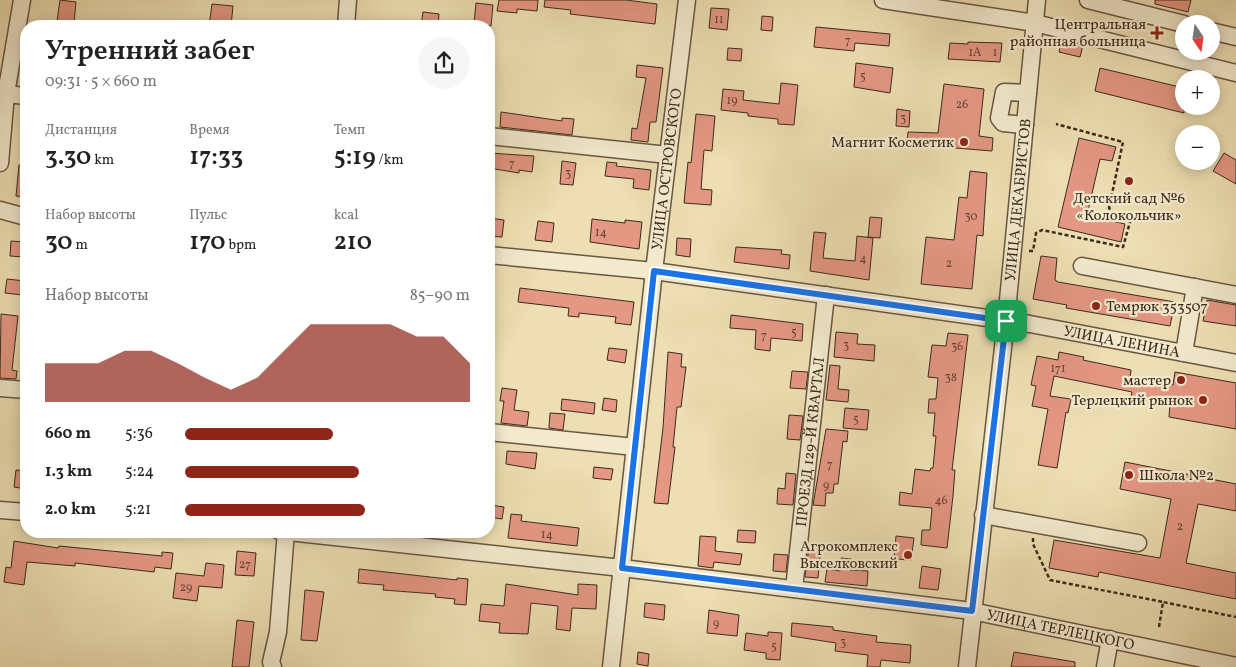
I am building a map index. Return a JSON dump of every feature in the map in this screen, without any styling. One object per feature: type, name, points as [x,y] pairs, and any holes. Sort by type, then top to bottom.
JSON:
[{"type":"street","points":[[0,163],[6,94],[6,57],[22,0]]},
{"type":"street","points":[[346,20],[348,0]]},
{"type":"street","name":"УЛИЦА ОСТРОВСКОГО","points":[[611,667],[654,271],[687,0]]},
{"type":"street","points":[[883,0],[1035,23],[1236,74]]},
{"type":"street","name":"УЛИЦА ДЕКАБРИСТОВ","points":[[967,667],[1006,321],[1037,0]]},
{"type":"street","points":[[1088,0],[1175,22]]},
{"type":"street","points":[[1220,33],[1236,37]]},
{"type":"street","points":[[1025,126],[1003,123],[999,118],[1004,92],[1028,93]]},
{"type":"street","points":[[6,94],[20,95]]},
{"type":"street","points":[[495,137],[668,155]]},
{"type":"street","points":[[0,210],[20,215]]},
{"type":"street","name":"УЛИЦА ЛЕНИНА","points":[[495,255],[654,271],[1006,321],[1236,363]]},
{"type":"street","points":[[1082,266],[1236,295]]},
{"type":"street","points":[[1184,353],[1195,287]]},
{"type":"street","name":"ПРОЕЗД 129-Й КВАРТАЛ","points":[[794,589],[826,295]]},
{"type":"street","points":[[0,388],[20,390]]},
{"type":"street","points":[[495,433],[635,447]]},
{"type":"street","points":[[0,510],[20,512]]},
{"type":"street","points":[[983,515],[1138,543]]},
{"type":"street","points":[[273,667],[271,662],[278,632],[286,538]]},
{"type":"street","name":"УЛИЦА ТЕРЛЕЦКОГО","points":[[342,538],[622,568],[972,611],[1236,666]]},
{"type":"street","points":[[1105,667],[1110,639]]},
{"type":"path","points":[[1029,251],[1033,251],[1036,233],[1042,230],[1123,247],[1130,222],[1126,217],[1112,213],[1108,208],[1123,142],[1056,124]]},
{"type":"path","points":[[1035,524],[1033,544],[1050,580],[1236,617]]},
{"type":"path","points":[[1159,627],[1163,602]]},
{"type":"building","points":[[60,0],[76,2],[74,20],[57,20]]},
{"type":"building","points":[[499,0],[538,0],[537,11],[517,9],[517,13],[497,11]]},
{"type":"building","points":[[545,0],[626,0],[657,4],[655,24],[570,14],[571,10],[544,7]]},
{"type":"building","points":[[1155,0],[1191,0],[1188,12],[1155,4]]},
{"type":"building","points":[[476,3],[493,5],[492,20],[474,20]]},
{"type":"building","points":[[212,4],[233,6],[232,20],[210,20]]},
{"type":"building","points":[[711,8],[729,9],[727,30],[709,28]]},
{"type":"building","points":[[423,12],[439,14],[438,20],[422,20]]},
{"type":"building","points":[[762,16],[773,17],[772,31],[761,30]]},
{"type":"building","points":[[816,27],[890,34],[889,46],[855,43],[854,51],[814,47]]},
{"type":"building","points":[[1062,40],[1083,45],[1080,57],[1059,52]]},
{"type":"building","points":[[968,42],[1002,43],[1000,62],[948,59],[950,43],[968,44]]},
{"type":"building","points":[[728,48],[742,49],[741,61],[727,60]]},
{"type":"building","points":[[856,63],[893,68],[890,93],[854,87]]},
{"type":"building","points":[[637,65],[663,68],[656,122],[650,122],[648,142],[631,140],[632,128],[637,129],[646,78],[636,77]]},
{"type":"building","points":[[1100,68],[1175,86],[1175,111],[1095,91]]},
{"type":"building","points":[[781,83],[798,85],[794,125],[778,124],[778,119],[748,116],[748,113],[721,110],[723,89],[744,91],[743,100],[779,104]]},
{"type":"building","points":[[944,84],[984,89],[979,136],[993,138],[992,151],[907,144],[908,132],[938,133]]},
{"type":"building","points":[[897,109],[910,111],[909,127],[896,126]]},
{"type":"building","points":[[501,112],[562,121],[562,118],[574,119],[572,135],[500,127]]},
{"type":"building","points":[[696,114],[715,116],[712,151],[704,150],[701,189],[712,190],[711,205],[684,203],[688,162],[691,163]]},
{"type":"building","points":[[1079,138],[1116,147],[1112,161],[1100,159],[1087,215],[1125,224],[1121,242],[1058,227]]},
{"type":"building","points":[[495,153],[534,156],[532,172],[519,170],[519,173],[495,169]]},
{"type":"building","points":[[1224,153],[1236,160],[1236,184],[1213,171],[1220,170],[1220,160]]},
{"type":"building","points":[[562,161],[576,163],[573,185],[560,184]]},
{"type":"building","points":[[607,162],[617,163],[616,166],[651,170],[649,190],[633,188],[634,179],[605,176]]},
{"type":"building","points":[[19,165],[20,196],[16,196]]},
{"type":"building","points":[[970,171],[987,173],[983,236],[977,235],[972,289],[921,284],[926,237],[954,240],[959,197],[967,198]]},
{"type":"building","points":[[870,217],[882,218],[880,238],[868,237]]},
{"type":"building","points":[[495,219],[504,220],[502,237],[495,236]]},
{"type":"building","points":[[592,219],[625,223],[625,220],[642,222],[639,249],[590,242]]},
{"type":"building","points":[[538,221],[554,223],[552,242],[535,240]]},
{"type":"building","points":[[814,232],[826,233],[823,258],[855,261],[857,236],[873,238],[869,280],[810,271]]},
{"type":"building","points":[[677,238],[691,239],[690,257],[676,255]]},
{"type":"building","points":[[11,241],[20,242],[20,257],[10,256]]},
{"type":"building","points":[[736,247],[782,250],[781,254],[790,255],[789,269],[734,262]]},
{"type":"building","points":[[1041,256],[1057,258],[1055,280],[1058,282],[1175,302],[1170,326],[1066,308],[1067,305],[1033,299]]},
{"type":"building","points":[[7,279],[20,280],[20,295],[5,293]]},
{"type":"building","points":[[520,288],[634,302],[631,325],[615,323],[616,317],[579,313],[579,317],[568,316],[569,308],[518,302]]},
{"type":"building","points":[[1207,300],[1236,305],[1236,326],[1203,321]]},
{"type":"building","points":[[1,314],[18,316],[12,370],[17,371],[16,379],[0,378]]},
{"type":"building","points":[[731,315],[803,324],[802,341],[771,338],[770,351],[755,349],[756,330],[730,328]]},
{"type":"building","points":[[836,332],[858,334],[857,344],[875,345],[874,361],[834,357]]},
{"type":"building","points":[[948,333],[968,335],[952,470],[955,470],[947,548],[921,545],[922,530],[930,530],[932,508],[899,505],[900,492],[912,494],[915,469],[930,471],[933,468],[936,436],[933,436],[935,413],[928,413],[929,399],[936,399],[938,378],[928,377],[932,345],[946,346]]},
{"type":"building","points":[[609,348],[627,350],[625,363],[607,360]]},
{"type":"building","points":[[668,352],[682,354],[681,367],[686,367],[681,407],[677,407],[673,447],[675,447],[668,504],[654,503],[663,428]]},
{"type":"building","points":[[1059,352],[1084,357],[1083,360],[1131,370],[1130,378],[1173,385],[1175,372],[1236,383],[1236,429],[1169,417],[1170,404],[1131,397],[1132,392],[1054,376],[1050,396],[1071,399],[1068,413],[1066,412],[1057,468],[1038,465],[1048,409],[1032,406],[1036,386],[1031,385],[1037,356],[1058,360]]},
{"type":"building","points":[[830,365],[840,366],[838,389],[849,390],[848,402],[826,400]]},
{"type":"building","points":[[792,371],[808,372],[806,389],[790,388]]},
{"type":"building","points":[[502,388],[517,390],[514,410],[529,412],[527,426],[501,423],[504,401],[500,401]]},
{"type":"building","points":[[604,398],[617,400],[616,412],[602,410]]},
{"type":"building","points":[[562,399],[595,403],[594,414],[561,410]]},
{"type":"building","points":[[845,408],[869,410],[867,430],[843,428]]},
{"type":"building","points":[[550,413],[565,414],[563,430],[549,428]]},
{"type":"building","points":[[789,415],[803,416],[800,440],[787,439]]},
{"type":"building","points":[[826,429],[848,431],[847,442],[843,441],[838,484],[834,484],[833,493],[826,493],[825,506],[813,505]]},
{"type":"building","points":[[507,451],[537,453],[535,469],[506,464]]},
{"type":"building","points":[[1125,462],[1236,484],[1236,511],[1198,504],[1186,563],[1236,573],[1236,599],[1099,572],[1098,577],[1049,568],[1054,540],[1160,558],[1171,499],[1120,489]]},
{"type":"building","points":[[594,467],[613,469],[611,480],[593,478]]},
{"type":"building","points":[[16,470],[20,470],[20,488],[14,487]]},
{"type":"building","points":[[786,473],[796,474],[793,505],[777,504],[778,488],[785,489]]},
{"type":"building","points":[[495,506],[504,507],[502,519],[495,518]]},
{"type":"building","points":[[511,514],[522,515],[521,521],[579,528],[577,546],[508,538]]},
{"type":"building","points":[[738,530],[756,531],[755,543],[737,542]]},
{"type":"building","points":[[700,536],[716,537],[715,551],[742,554],[740,565],[714,562],[713,568],[698,566]]},
{"type":"building","points":[[896,536],[914,538],[911,560],[894,559]]},
{"type":"building","points":[[14,541],[58,548],[59,546],[162,556],[162,552],[173,553],[171,569],[155,567],[154,572],[75,563],[75,566],[27,562],[24,585],[4,582],[6,567],[11,568]]},
{"type":"building","points":[[809,546],[821,547],[818,578],[805,577]]},
{"type":"building","points":[[237,551],[256,553],[254,576],[235,575]]},
{"type":"building","points":[[774,554],[788,555],[786,572],[773,571]]},
{"type":"building","points":[[841,558],[851,559],[850,570],[868,571],[867,586],[825,582],[827,569],[840,571]]},
{"type":"building","points":[[206,563],[224,565],[222,588],[199,586],[197,601],[173,598],[176,573],[204,576]]},
{"type":"building","points":[[922,566],[941,569],[938,590],[919,588]]},
{"type":"building","points":[[359,569],[457,580],[457,578],[468,579],[466,605],[454,604],[455,599],[435,597],[436,594],[383,590],[384,585],[358,583]]},
{"type":"building","points":[[506,584],[578,595],[578,584],[597,585],[596,609],[572,608],[570,631],[556,629],[558,606],[531,603],[528,634],[499,633],[500,623],[479,621],[481,604],[504,606]]},
{"type":"building","points":[[305,590],[324,592],[317,641],[301,640]]},
{"type":"building","points":[[645,603],[665,605],[664,620],[644,617]]},
{"type":"building","points":[[709,610],[739,615],[737,636],[707,633]]},
{"type":"building","points":[[237,620],[254,622],[249,667],[232,667]]},
{"type":"building","points":[[792,623],[833,627],[833,630],[877,636],[876,642],[911,645],[910,663],[881,660],[880,667],[867,667],[868,655],[835,651],[836,643],[791,636]]},
{"type":"building","points":[[768,632],[782,633],[780,660],[766,659],[766,653],[744,650],[746,633],[768,636]]},
{"type":"building","points":[[638,652],[649,654],[648,666],[637,664]]},
{"type":"building","points":[[1014,652],[1075,662],[1075,667],[1011,667]]},
{"type":"place","name":"Центральная районная больница","points":[[1157,33]]},
{"type":"place","name":"Магнит Косметик","points":[[964,142]]},
{"type":"place","name":"Детский сад №6 «Колокольчик»","points":[[1129,181]]},
{"type":"place","name":"Темрюк 353507","points":[[1096,306]]},
{"type":"place","name":"мастер","points":[[1181,380]]},
{"type":"place","name":"Терлецкий рынок","points":[[1203,400]]},
{"type":"place","name":"Школа №2","points":[[1129,475]]},
{"type":"place","name":"Агрокомплекс Выселковский","points":[[908,555]]},
{"type":"route","points":[[654,271],[1006,321],[972,611],[622,568],[654,271]]}]
